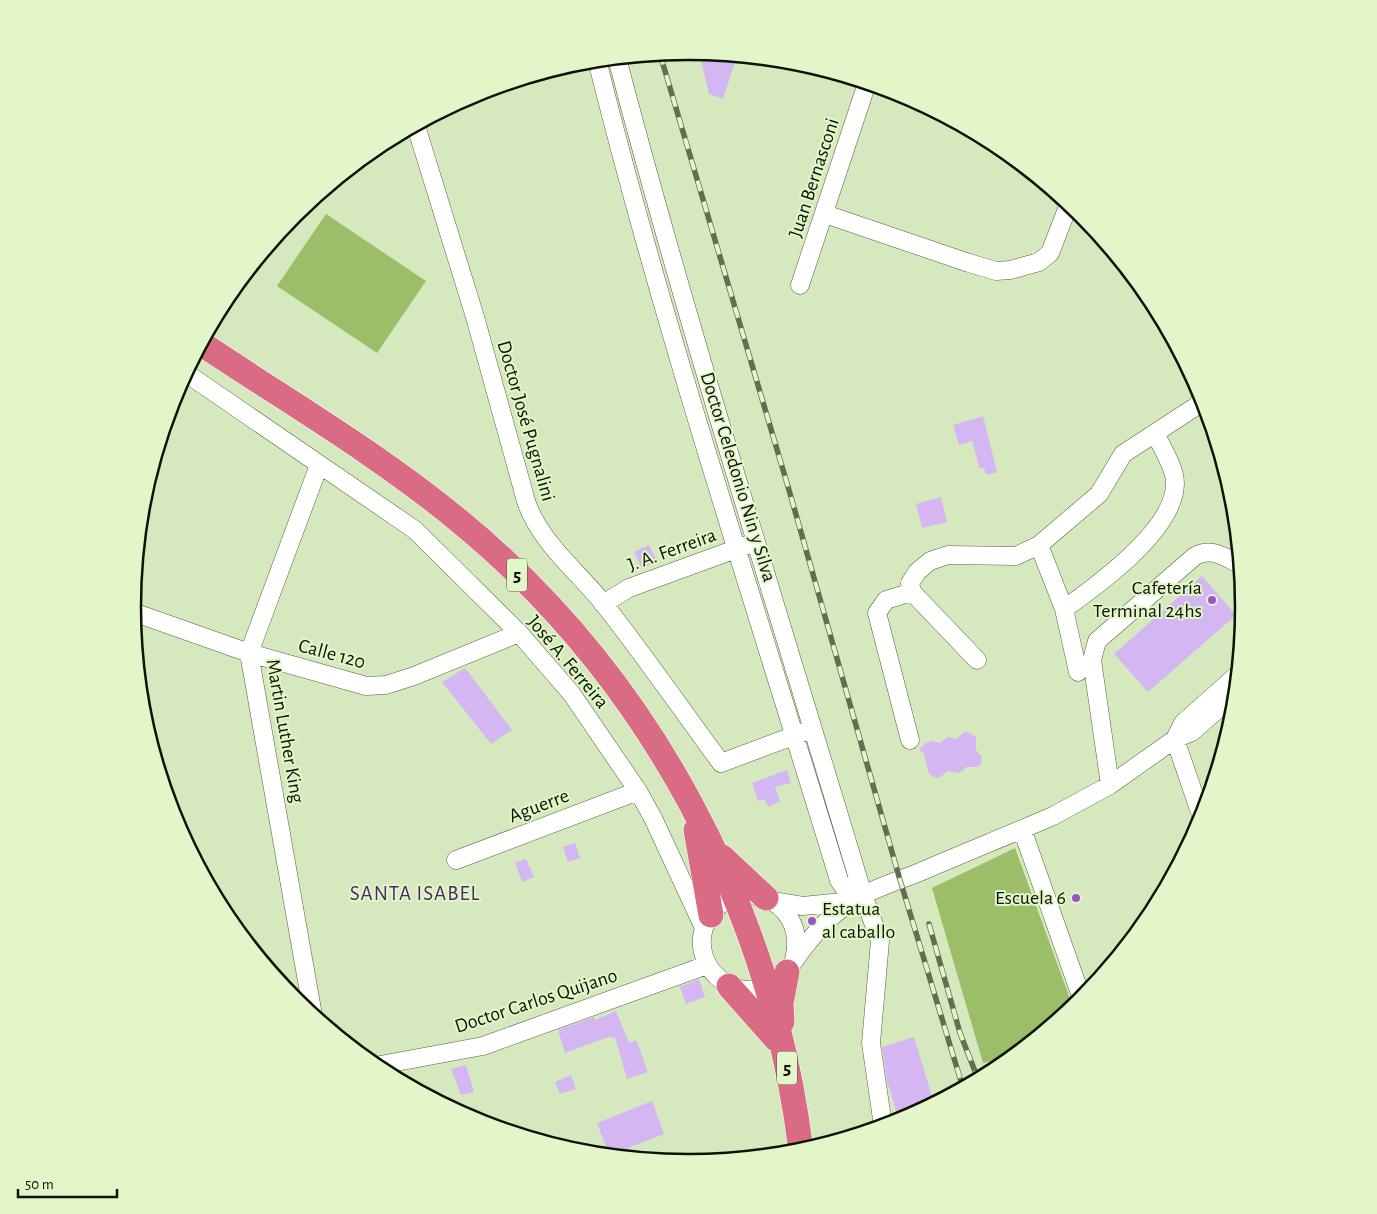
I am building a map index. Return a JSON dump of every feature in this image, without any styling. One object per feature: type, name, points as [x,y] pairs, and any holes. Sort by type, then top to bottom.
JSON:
[{"type":"highway","name":"5","points":[[207,348],[420,491],[458,520],[498,556],[572,632],[611,680],[672,767],[715,851],[735,897],[756,953],[783,1049],[800,1142]]},
{"type":"highway","points":[[692,806],[707,921]]},
{"type":"highway","points":[[715,851],[769,900]]},
{"type":"highway","points":[[783,1049],[781,1003],[790,966]]},
{"type":"highway","points":[[729,986],[760,1019],[783,1049]]},
{"type":"street","name":"Doctor Celedonio Nin y Silva","points":[[619,65],[646,169],[705,372],[814,729],[858,898]]},
{"type":"street","name":"Doctor Celedonio Nin y Silva","points":[[599,68],[625,174],[737,549],[839,880],[858,898]]},
{"type":"street","name":"Juan Bernasconi","points":[[800,285],[865,89]]},
{"type":"street","name":"Doctor José Pugnalini","points":[[418,132],[475,317],[530,515],[540,530],[603,604],[721,762],[795,736]]},
{"type":"street","points":[[625,174],[646,169]]},
{"type":"street","points":[[825,214],[996,271],[1010,270],[1039,262],[1050,253],[1066,212]]},
{"type":"street","points":[[686,378],[705,372]]},
{"type":"street","name":"José A. Ferreira","points":[[192,377],[414,530],[519,633],[572,693],[638,791],[707,921]]},
{"type":"street","points":[[977,660],[912,592],[910,583],[917,572],[930,561],[948,555],[1016,556],[1039,545],[1099,494],[1123,454],[1197,405]]},
{"type":"street","points":[[1064,609],[1119,567],[1149,538],[1166,514],[1173,494],[1174,476],[1155,433]]},
{"type":"street","name":"Martin Luther King","points":[[311,1002],[249,653],[319,465]]},
{"type":"street","name":"J. A. Ferreira","points":[[603,604],[629,588],[757,541]]},
{"type":"street","points":[[1039,545],[1064,609],[1078,672]]},
{"type":"street","points":[[1110,785],[1092,660],[1097,641],[1195,556],[1204,551],[1213,552],[1233,561]]},
{"type":"street","points":[[910,740],[877,613],[886,600],[912,592]]},
{"type":"street","name":"Calle 120","points":[[141,615],[249,653],[366,686],[386,685],[519,633]]},
{"type":"street","points":[[1198,806],[1175,739],[1183,723],[1230,682]]},
{"type":"street","points":[[858,898],[819,928],[777,981],[765,987],[747,990],[729,986],[716,977],[707,965],[702,940],[707,921],[722,904],[735,897],[756,896],[803,906],[858,898],[1053,816],[1110,785],[1175,739],[1192,732],[1227,701]]},
{"type":"street","points":[[795,736],[814,729]]},
{"type":"street","name":"Aguerre","points":[[456,860],[638,791]]},
{"type":"street","points":[[1022,829],[1079,990]]},
{"type":"street","points":[[858,898],[880,941],[871,1043],[882,1118]]},
{"type":"street","points":[[769,900],[782,908],[794,926],[796,949],[790,966]]},
{"type":"street","name":"Doctor Carlos Quijano","points":[[388,1064],[483,1046],[707,965]]},
{"type":"green space","points":[[326,214],[426,281],[377,353],[277,286]]},
{"type":"green space","points":[[1015,848],[1070,999],[1021,1041],[994,1060],[983,1063],[932,888]]},
{"type":"building","points":[[701,60],[735,62],[723,99],[709,94]]},
{"type":"building","points":[[983,416],[997,472],[986,475],[984,468],[980,469],[972,441],[959,445],[953,425]]},
{"type":"building","points":[[941,497],[947,522],[922,528],[916,504]]},
{"type":"building","points":[[649,545],[657,561],[642,569],[634,552]]},
{"type":"building","points":[[1202,576],[1236,615],[1148,692],[1114,654]]},
{"type":"building","points":[[465,668],[512,730],[491,744],[442,682]]},
{"type":"building","points":[[966,731],[976,737],[976,750],[982,757],[981,764],[976,767],[967,767],[959,773],[948,771],[939,778],[929,774],[924,754],[919,749],[932,741],[940,743],[948,737],[956,739]]},
{"type":"building","points":[[787,770],[791,783],[775,787],[780,801],[768,807],[764,799],[758,801],[752,783]]},
{"type":"building","points":[[575,843],[580,858],[568,862],[563,847]]},
{"type":"building","points":[[526,859],[534,877],[522,882],[515,863]]},
{"type":"building","points":[[699,979],[705,997],[686,1004],[680,987]]},
{"type":"building","points":[[616,1011],[629,1043],[636,1040],[648,1072],[627,1079],[615,1037],[612,1038],[611,1036],[565,1053],[558,1030],[594,1017],[595,1020]]},
{"type":"building","points":[[914,1037],[932,1097],[896,1113],[887,1081],[882,1047]]},
{"type":"building","points":[[466,1065],[474,1092],[461,1095],[451,1069]]},
{"type":"building","points":[[571,1075],[576,1089],[560,1094],[555,1082]]},
{"type":"building","points":[[652,1101],[664,1134],[623,1150],[617,1149],[606,1147],[597,1123]]},
{"type":"railway","points":[[662,61],[789,490],[900,880],[961,1082]]},
{"type":"railway","points":[[929,924],[960,1033],[975,1072]]},
{"type":"place","name":"Cafetería Terminal 24hs","points":[[1212,600]]},
{"type":"place","name":"Escuela 6","points":[[1076,898]]},
{"type":"place","name":"Estatua al caballo","points":[[812,921]]},
{"type":"district","name":"SANTA ISABEL","points":[[415,893]]}]
